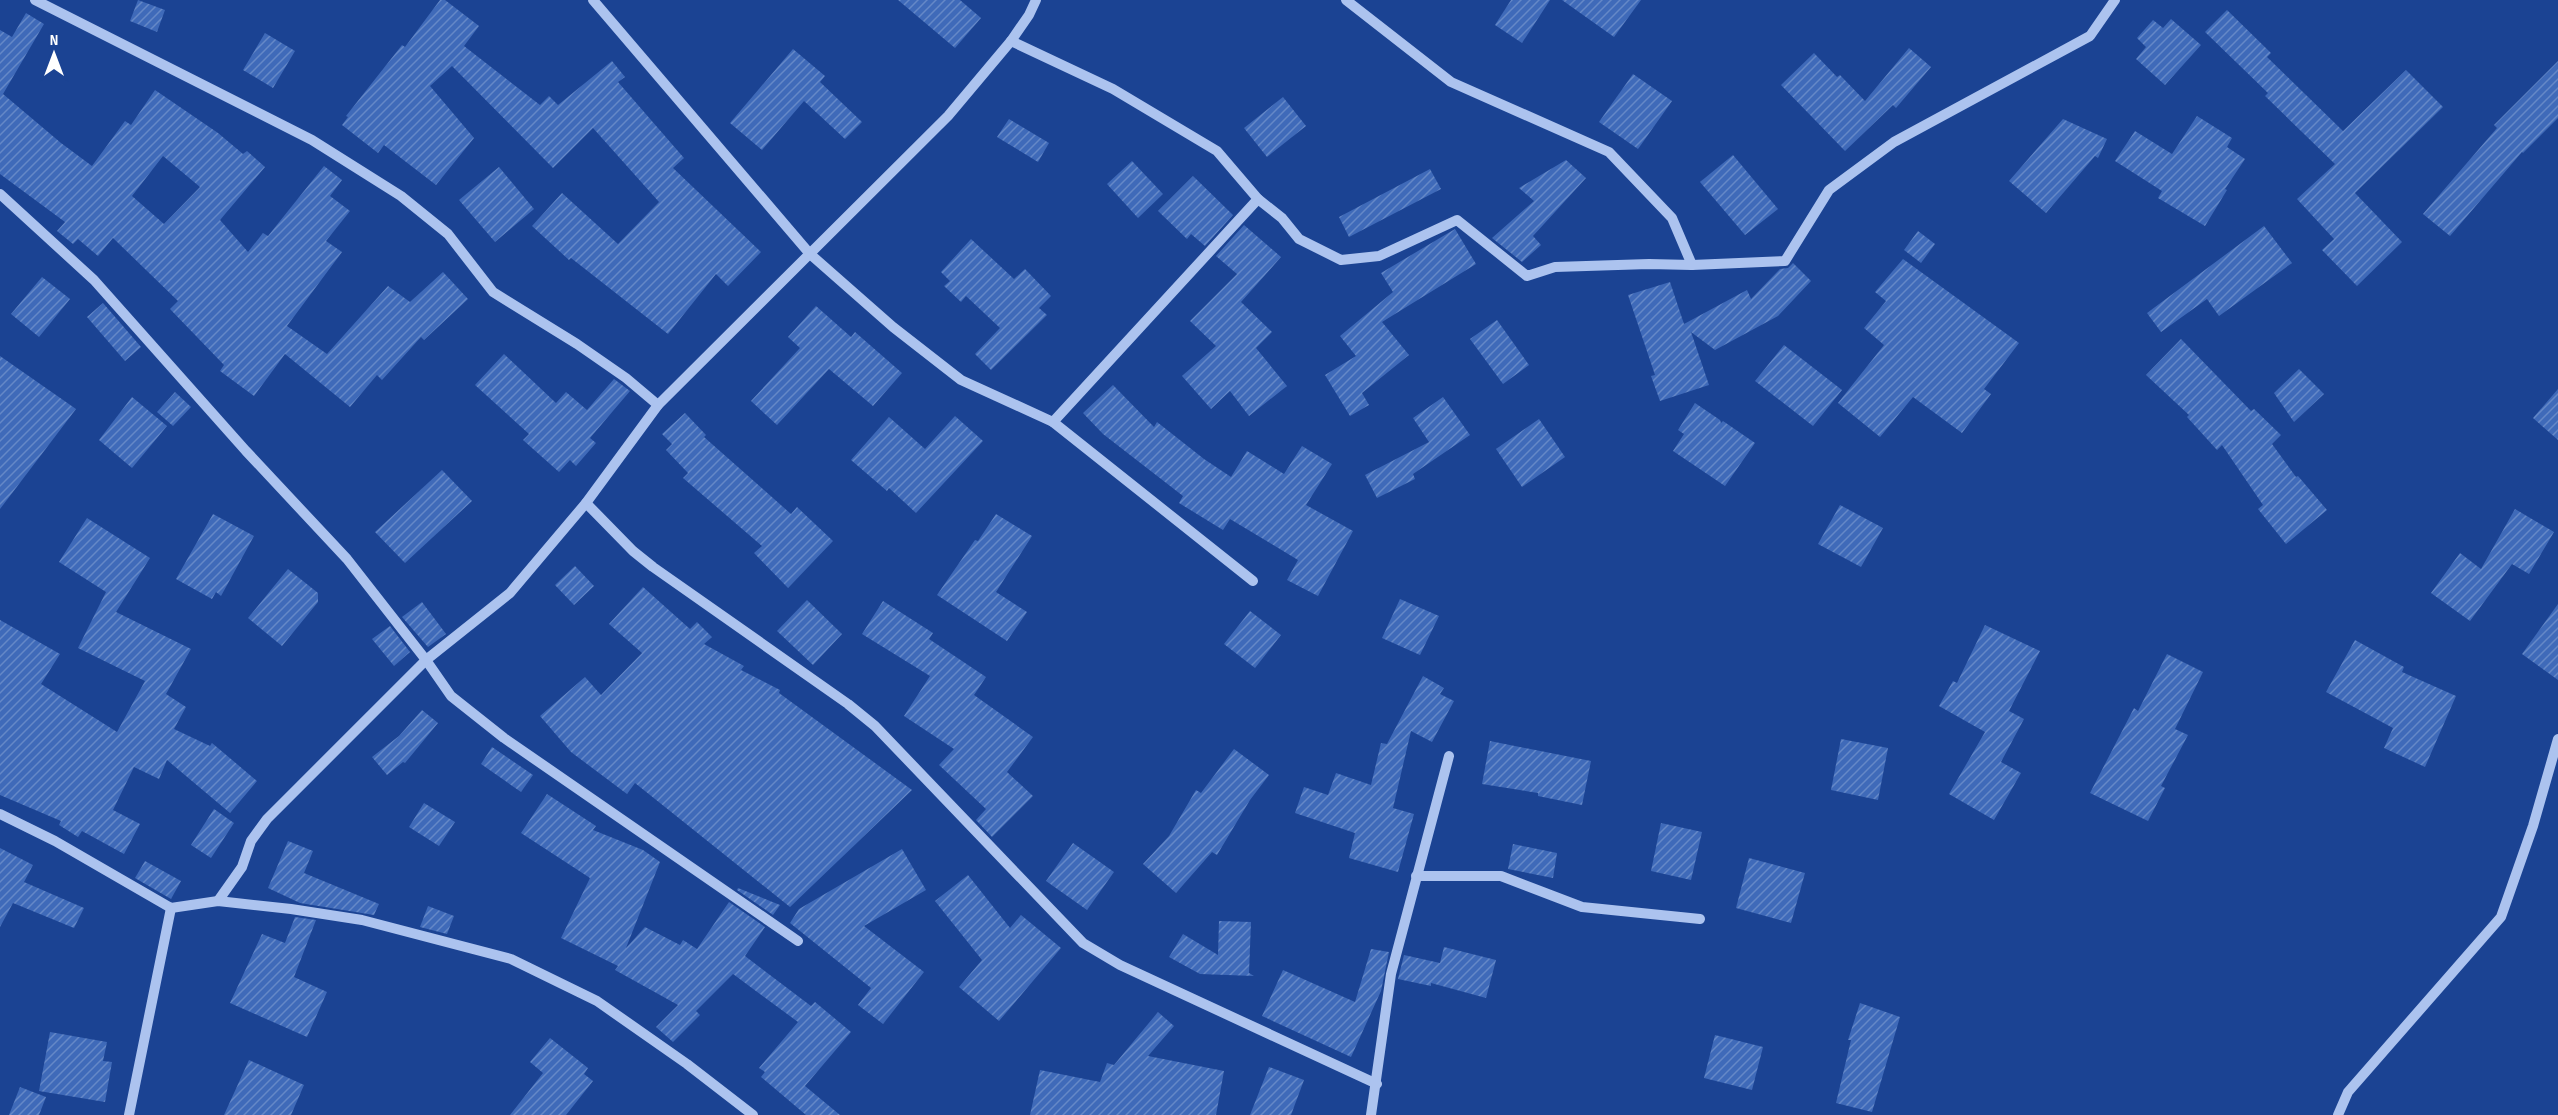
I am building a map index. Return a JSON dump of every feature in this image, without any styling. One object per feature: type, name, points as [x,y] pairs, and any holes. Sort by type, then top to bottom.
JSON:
[{"type":"street","points":[[35,0],[312,140],[401,196],[448,234],[493,292],[587,351],[626,378],[658,405]]},
{"type":"street","points":[[593,0],[810,254],[893,327],[961,380],[1053,422],[1253,581]]},
{"type":"street","points":[[218,901],[242,867],[251,841],[267,819],[426,660],[510,593],[586,503],[658,405],[948,116],[1011,41],[1029,15],[1036,0]]},
{"type":"street","points":[[1346,0],[1451,82],[1609,152],[1672,218],[1692,265]]},
{"type":"street","points":[[1011,41],[1113,89],[1217,151],[1258,199],[1282,218],[1299,239],[1341,260],[1379,256],[1457,220],[1527,276],[1555,267],[1785,261],[1829,190],[1894,142],[2090,36],[2115,0]]},
{"type":"street","points":[[0,194],[94,280],[246,452],[347,559],[426,660],[451,696],[504,738],[798,941]]},
{"type":"street","points":[[1053,422],[1258,199]]},
{"type":"street","points":[[586,503],[633,551],[653,567],[848,704],[875,726],[1083,943],[1120,965],[1377,1084]]},
{"type":"street","points":[[2338,1115],[2348,1092],[2501,917],[2533,826],[2558,739]]},
{"type":"street","points":[[1371,1115],[1377,1084],[1390,974],[1449,756]]},
{"type":"street","points":[[0,814],[55,841],[171,908],[218,901],[291,909],[362,920],[511,959],[597,1001],[687,1064],[753,1115]]},
{"type":"street","points":[[1416,876],[1501,876],[1582,907],[1700,919]]},
{"type":"street","points":[[129,1115],[171,908]]},
{"type":"building","points":[[138,0],[165,10],[157,32],[130,21]]},
{"type":"building","points":[[440,0],[445,0],[479,26],[464,46],[540,105],[549,96],[558,105],[612,61],[625,77],[618,82],[684,158],[673,168],[761,252],[728,286],[716,274],[668,334],[571,258],[569,260],[532,226],[562,193],[618,244],[659,202],[593,128],[553,168],[452,66],[430,86],[474,138],[436,185],[384,145],[378,153],[342,125],[348,117],[346,116],[402,45],[405,47]]},
{"type":"building","points":[[898,0],[960,0],[981,18],[955,48]]},
{"type":"building","points":[[1511,0],[1550,0],[1522,43],[1495,25]]},
{"type":"building","points":[[1562,0],[1641,0],[1614,37]]},
{"type":"building","points":[[2227,10],[2271,53],[2267,57],[2343,131],[2406,70],[2443,107],[2355,193],[2402,242],[2357,286],[2322,250],[2334,239],[2297,199],[2335,164],[2265,96],[2268,93],[2205,32]]},
{"type":"building","points":[[26,13],[44,24],[3,94],[92,166],[125,121],[131,125],[155,90],[218,133],[243,154],[247,151],[265,167],[220,220],[248,252],[263,233],[268,236],[324,166],[342,180],[330,196],[350,211],[326,241],[342,252],[287,326],[327,354],[388,286],[410,302],[443,272],[468,299],[424,340],[421,337],[382,380],[377,375],[350,407],[285,354],[254,396],[220,371],[224,365],[170,309],[178,301],[113,238],[98,256],[78,239],[73,244],[57,231],[65,222],[0,174],[0,30],[12,37]],"holes":[[[163,156],[200,187],[164,224],[132,196]]]},
{"type":"building","points":[[2171,19],[2201,45],[2165,85],[2136,59],[2146,47],[2137,38],[2153,20],[2163,28]]},
{"type":"building","points":[[265,33],[295,51],[273,88],[243,70]]},
{"type":"building","points":[[1909,48],[1931,67],[1896,108],[1893,105],[1845,151],[1781,85],[1814,53],[1865,101]]},
{"type":"building","points":[[793,49],[825,76],[820,82],[862,122],[845,139],[804,101],[762,150],[730,123]]},
{"type":"building","points":[[2558,61],[2558,118],[2522,152],[2450,236],[2423,214],[2497,128],[2494,125]]},
{"type":"building","points":[[1633,74],[1672,101],[1638,149],[1599,122]]},
{"type":"building","points":[[1283,97],[1306,126],[1267,157],[1244,128]]},
{"type":"building","points":[[2197,116],[2232,138],[2227,147],[2245,159],[2205,226],[2158,198],[2162,191],[2115,161],[2135,131],[2172,154]]},
{"type":"building","points":[[1009,119],[1049,143],[1038,162],[997,137]]},
{"type":"building","points":[[2063,119],[2107,139],[2098,158],[2095,156],[2046,213],[2009,181]]},
{"type":"building","points":[[1733,155],[1778,209],[1745,235],[1700,182]]},
{"type":"building","points":[[1566,160],[1586,178],[1533,236],[1541,245],[1522,262],[1492,238],[1534,201],[1519,188]]},
{"type":"building","points":[[1132,161],[1163,194],[1138,218],[1107,184]]},
{"type":"building","points":[[499,167],[534,209],[495,242],[459,200]]},
{"type":"building","points":[[1430,169],[1441,189],[1349,237],[1339,217]]},
{"type":"building","points":[[1193,176],[1233,215],[1205,246],[1191,234],[1187,239],[1158,211]]},
{"type":"building","points":[[1244,225],[1281,257],[1241,302],[1272,332],[1256,348],[1287,386],[1249,416],[1230,391],[1211,409],[1182,376],[1216,346],[1190,321],[1237,274],[1216,256]]},
{"type":"building","points":[[2264,226],[2292,263],[2219,316],[2207,299],[2161,332],[2147,313]]},
{"type":"building","points":[[1455,229],[1476,264],[1382,322],[1409,355],[1362,393],[1369,405],[1350,416],[1325,375],[1356,356],[1340,336],[1393,292],[1381,273]]},
{"type":"building","points":[[1918,231],[1935,244],[1921,263],[1904,250]]},
{"type":"building","points":[[971,239],[1014,279],[1025,269],[1051,296],[1039,308],[1047,315],[991,370],[975,354],[1000,328],[966,296],[961,302],[944,286],[950,281],[941,272]]},
{"type":"building","points":[[1903,259],[2019,343],[1984,389],[1991,394],[1962,433],[1913,397],[1880,437],[1838,403],[1884,345],[1864,328],[1886,301],[1875,292]]},
{"type":"building","points":[[1793,263],[1811,281],[1778,316],[1715,350],[1691,332],[1709,385],[1660,401],[1651,376],[1655,375],[1628,295],[1670,282],[1684,324],[1747,290],[1751,299],[1780,269],[1788,268]]},
{"type":"building","points":[[42,277],[70,299],[39,337],[11,314]]},
{"type":"building","points":[[103,303],[141,347],[125,361],[87,317]]},
{"type":"building","points":[[816,306],[851,337],[855,332],[902,373],[873,406],[829,369],[777,425],[751,401],[800,348],[788,337]]},
{"type":"building","points":[[1497,320],[1529,365],[1503,384],[1470,339]]},
{"type":"building","points":[[2181,339],[2251,411],[2254,409],[2281,435],[2272,444],[2296,477],[2298,476],[2327,510],[2286,544],[2258,509],[2263,505],[2222,445],[2217,450],[2187,417],[2189,415],[2146,375]]},
{"type":"building","points":[[1784,345],[1842,390],[1813,426],[1755,381]]},
{"type":"building","points":[[504,354],[556,403],[566,392],[587,410],[614,379],[630,391],[590,438],[596,443],[576,466],[570,460],[559,472],[523,440],[529,434],[475,385]]},
{"type":"building","points":[[0,356],[76,409],[0,509]]},
{"type":"building","points":[[2299,369],[2324,394],[2294,422],[2274,393]]},
{"type":"building","points":[[1113,385],[1154,427],[1157,422],[1231,477],[1247,451],[1284,474],[1302,446],[1332,464],[1306,505],[1353,531],[1318,596],[1287,580],[1298,560],[1230,519],[1223,530],[1179,503],[1183,496],[1103,434],[1083,413]]},
{"type":"building","points":[[2558,389],[2558,440],[2533,418]]},
{"type":"building","points":[[175,392],[191,407],[173,426],[157,412]]},
{"type":"building","points":[[132,397],[167,426],[132,468],[99,440]]},
{"type":"building","points":[[1443,397],[1470,435],[1413,474],[1415,479],[1377,498],[1365,475],[1429,442],[1413,418]]},
{"type":"building","points":[[1695,403],[1721,423],[1723,421],[1755,443],[1725,486],[1673,451],[1684,434],[1678,430]]},
{"type":"building","points":[[685,413],[706,435],[704,437],[791,514],[797,507],[833,541],[788,588],[754,553],[762,546],[683,478],[688,473],[666,450],[672,444],[662,434]]},
{"type":"building","points":[[955,416],[983,441],[916,513],[889,488],[887,491],[851,460],[889,417],[925,449]]},
{"type":"building","points":[[1539,419],[1565,457],[1522,487],[1496,449]]},
{"type":"building","points":[[442,470],[472,501],[405,563],[375,532]]},
{"type":"building","points":[[1840,505],[1883,528],[1861,567],[1818,544]]},
{"type":"building","points":[[2515,509],[2554,532],[2529,574],[2512,564],[2470,621],[2431,593],[2460,553],[2481,569]]},
{"type":"building","points":[[213,514],[254,536],[221,596],[216,592],[212,599],[176,579]]},
{"type":"building","points":[[996,514],[1032,536],[996,592],[1027,612],[1007,641],[937,595]]},
{"type":"building","points":[[87,518],[150,558],[116,612],[191,649],[166,694],[186,707],[174,729],[210,746],[212,743],[257,781],[230,813],[167,760],[159,779],[134,767],[113,810],[140,824],[124,854],[82,831],[78,837],[59,825],[61,821],[0,795],[0,620],[60,654],[41,684],[117,732],[145,681],[78,648],[106,592],[59,562]]},
{"type":"building","points":[[575,566],[594,586],[574,605],[555,585]]},
{"type":"building","points":[[288,569],[318,593],[318,602],[282,646],[248,618]]},
{"type":"building","points":[[643,587],[690,629],[697,622],[712,637],[704,644],[744,666],[741,670],[780,690],[779,693],[912,790],[790,907],[635,783],[627,794],[571,752],[540,716],[585,677],[601,695],[642,653],[609,624]]},
{"type":"building","points":[[1400,599],[1439,616],[1420,655],[1382,638]]},
{"type":"building","points":[[807,600],[842,634],[813,665],[777,631]]},
{"type":"building","points":[[883,601],[933,633],[929,639],[986,677],[974,695],[1033,737],[1007,772],[1033,796],[992,837],[976,820],[986,809],[939,765],[954,749],[904,716],[930,676],[862,634]]},
{"type":"building","points":[[422,602],[446,634],[428,647],[402,617]]},
{"type":"building","points":[[2558,604],[2558,680],[2522,654]]},
{"type":"building","points":[[1250,611],[1281,635],[1255,668],[1224,644]]},
{"type":"building","points":[[1985,625],[2040,651],[2009,711],[2024,719],[2001,762],[2021,773],[1994,820],[1949,794],[1985,732],[1939,706],[1953,681],[1957,683]]},
{"type":"building","points":[[390,626],[410,652],[394,666],[372,639]]},
{"type":"building","points":[[2355,640],[2404,667],[2402,672],[2456,696],[2425,767],[2384,748],[2393,728],[2326,692]]},
{"type":"building","points":[[2167,654],[2203,672],[2175,729],[2188,735],[2161,786],[2165,788],[2148,821],[2090,793],[2134,708],[2138,711]]},
{"type":"building","points":[[1423,676],[1444,688],[1440,694],[1454,701],[1432,742],[1411,731],[1393,808],[1414,814],[1398,872],[1349,858],[1355,833],[1295,813],[1304,787],[1328,795],[1336,773],[1371,785],[1381,743],[1387,744]]},
{"type":"building","points":[[422,710],[438,723],[405,763],[403,762],[387,775],[372,757],[399,736]]},
{"type":"building","points":[[1841,739],[1888,748],[1878,800],[1831,790]]},
{"type":"building","points":[[1490,741],[1591,761],[1582,805],[1538,796],[1538,793],[1482,784]]},
{"type":"building","points":[[492,747],[533,775],[521,792],[481,764]]},
{"type":"building","points":[[1234,749],[1269,775],[1250,800],[1217,855],[1212,852],[1176,893],[1143,864],[1169,836],[1196,790],[1201,793]]},
{"type":"building","points":[[547,794],[596,826],[593,830],[643,850],[660,862],[626,948],[645,927],[680,945],[683,940],[697,949],[729,902],[765,927],[745,956],[811,1006],[815,1002],[851,1032],[805,1086],[840,1115],[806,1115],[761,1077],[765,1072],[759,1068],[798,1022],[733,974],[696,1011],[700,1015],[673,1042],[656,1027],[678,1005],[615,970],[618,966],[561,938],[590,878],[521,833]]},
{"type":"building","points":[[424,803],[455,822],[439,846],[409,827]]},
{"type":"building","points":[[214,809],[234,823],[211,858],[191,845]]},
{"type":"building","points":[[1661,823],[1702,832],[1691,880],[1651,871]]},
{"type":"building","points":[[288,841],[313,851],[304,873],[379,904],[374,915],[300,903],[268,888]]},
{"type":"building","points":[[1073,843],[1114,872],[1087,910],[1046,881]]},
{"type":"building","points":[[1513,844],[1557,853],[1553,878],[1508,869]]},
{"type":"building","points":[[0,848],[33,865],[24,882],[84,908],[74,928],[13,903],[0,927]]},
{"type":"building","points":[[902,849],[926,890],[864,926],[924,972],[883,1024],[858,1005],[871,988],[790,923],[799,909]]},
{"type":"building","points":[[1749,858],[1805,873],[1791,923],[1736,908]]},
{"type":"building","points":[[145,861],[181,881],[171,899],[135,878]]},
{"type":"building","points":[[968,875],[1010,928],[1021,915],[1061,948],[999,1021],[959,987],[982,960],[935,901]]},
{"type":"building","points":[[738,888],[780,905],[773,915],[737,890]]},
{"type":"building","points":[[428,906],[454,916],[447,934],[420,927]]},
{"type":"building","points":[[295,917],[316,920],[294,977],[327,992],[307,1037],[230,1003],[262,934],[285,943]]},
{"type":"building","points":[[1219,921],[1251,922],[1249,973],[1254,976],[1200,974],[1169,957],[1183,934],[1218,955]]},
{"type":"building","points":[[1444,947],[1496,960],[1486,998],[1431,983],[1431,986],[1398,979],[1404,955],[1440,963]]},
{"type":"building","points":[[1371,949],[1389,952],[1381,991],[1351,1057],[1262,1016],[1283,970],[1355,1002]]},
{"type":"building","points":[[1860,1003],[1900,1017],[1872,1112],[1836,1103],[1851,1040],[1848,1040]]},
{"type":"building","points":[[1158,1012],[1174,1026],[1148,1056],[1224,1071],[1216,1115],[1030,1115],[1040,1070],[1100,1082],[1107,1063],[1114,1065]]},
{"type":"building","points":[[50,1032],[107,1042],[103,1061],[112,1062],[105,1102],[39,1091]]},
{"type":"building","points":[[1715,1035],[1763,1047],[1752,1090],[1704,1078]]},
{"type":"building","points":[[550,1038],[588,1068],[584,1074],[593,1081],[566,1115],[510,1115],[543,1073],[530,1062]]},
{"type":"building","points":[[249,1060],[304,1085],[291,1115],[224,1115]]},
{"type":"building","points":[[1269,1067],[1304,1080],[1291,1115],[1250,1115]]},
{"type":"building","points":[[20,1087],[46,1097],[39,1115],[9,1115]]}]
